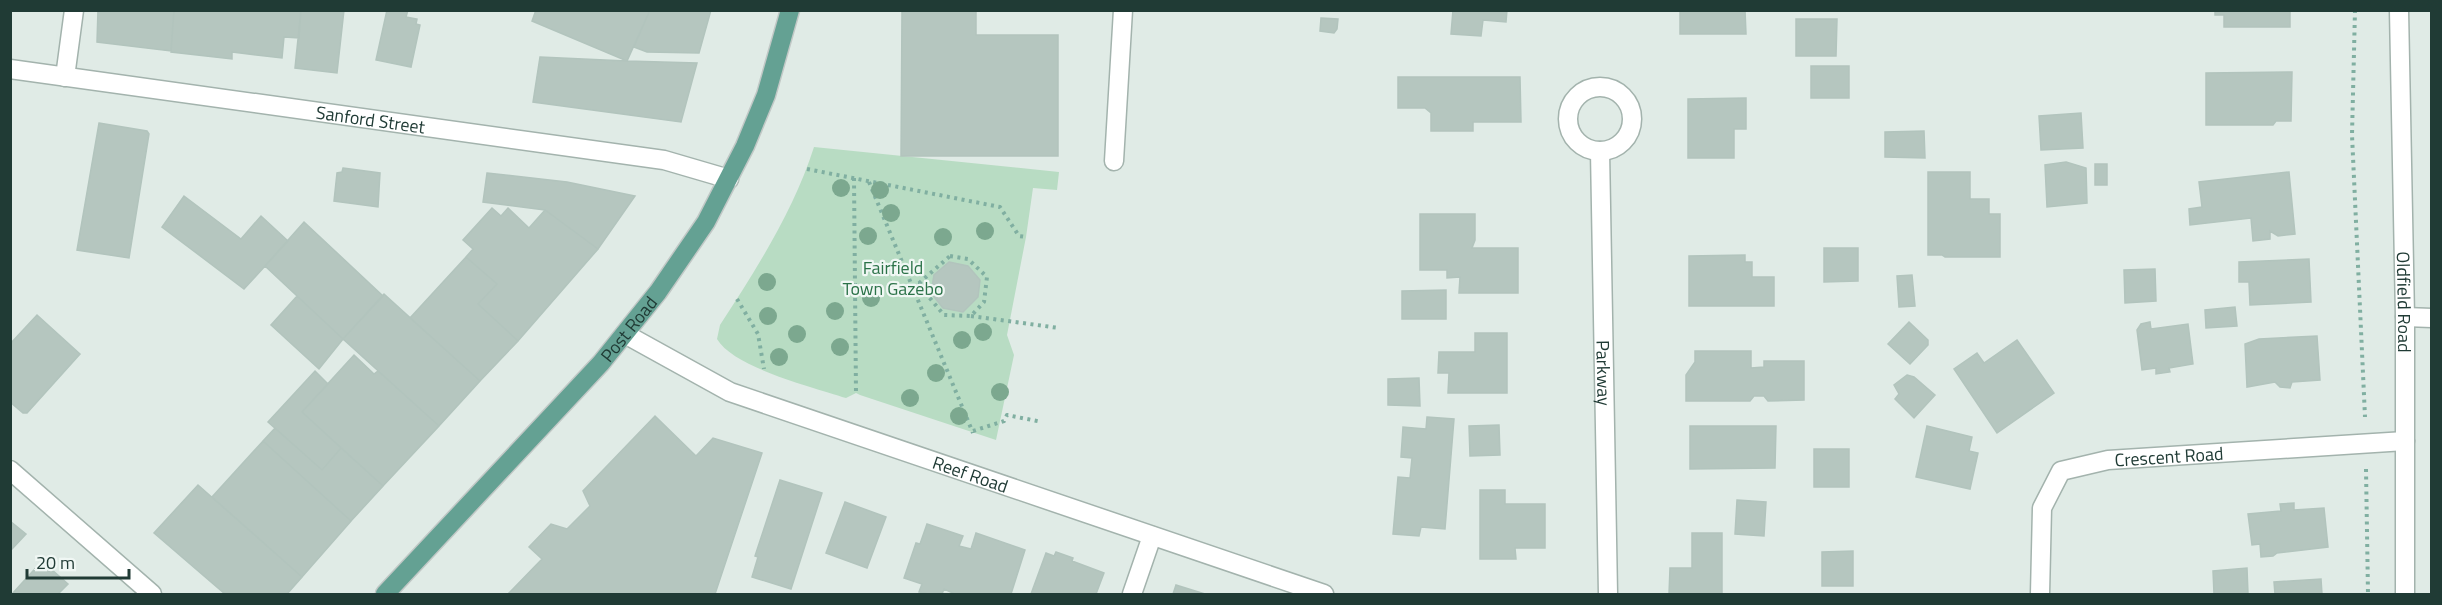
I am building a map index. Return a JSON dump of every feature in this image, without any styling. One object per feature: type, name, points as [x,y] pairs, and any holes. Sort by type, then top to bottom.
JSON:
[{"type":"main road","name":"Post Road","points":[[385,594],[601,363],[658,292],[706,222],[745,146],[766,95],[790,10]]},
{"type":"street","points":[[65,77],[74,10]]},
{"type":"street","points":[[1114,161],[1123,10]]},
{"type":"street","name":"Oldfield Road","points":[[2399,10],[2405,317],[2405,594]]},
{"type":"street","name":"Sanford Street","points":[[10,69],[664,160],[729,179]]},
{"type":"street","name":"Parkway","points":[[1600,151],[1608,594]]},
{"type":"street","points":[[2405,317],[2432,318]]},
{"type":"street","name":"Reef Road","points":[[625,334],[730,392],[1324,594]]},
{"type":"street","name":"Crescent Road","points":[[2040,594],[2042,508],[2061,471],[2108,460],[2405,441]]},
{"type":"street","points":[[10,470],[152,594]]},
{"type":"street","points":[[1132,594],[1152,536]]},
{"type":"path","points":[[2355,10],[2352,138],[2366,444],[2368,594]]},
{"type":"path","points":[[807,169],[1000,207],[1019,236],[1026,237]]},
{"type":"path","points":[[854,178],[856,393]]},
{"type":"path","points":[[869,182],[915,284],[973,432],[1004,421],[1007,415],[1042,422]]},
{"type":"path","points":[[915,284],[950,256],[968,259],[987,277],[984,302],[971,316]]},
{"type":"path","points":[[915,284],[933,284]]},
{"type":"path","points":[[915,284],[944,315],[971,316],[1059,328]]},
{"type":"path","points":[[736,299],[758,334],[764,369]]},
{"type":"green space","name":"Fairfield Town Gazebo","points":[[814,147],[1059,172],[1057,190],[1033,188],[1007,335],[1014,355],[996,440],[856,393],[846,398],[795,382],[740,359],[717,339],[720,325],[785,217]]},
{"type":"building","points":[[98,10],[174,10],[171,51],[97,42]]},
{"type":"building","points":[[174,10],[301,10],[299,38],[284,37],[282,58],[232,52],[232,59],[171,52]]},
{"type":"building","points":[[301,10],[344,10],[337,73],[295,68]]},
{"type":"building","points":[[387,10],[408,10],[406,17],[417,19],[416,24],[420,25],[411,67],[376,60]]},
{"type":"building","points":[[536,10],[650,10],[627,61],[532,21]]},
{"type":"building","points":[[650,10],[711,10],[699,53],[647,52],[634,47]]},
{"type":"building","points":[[902,10],[976,10],[976,35],[1058,35],[1058,156],[901,156]]},
{"type":"building","points":[[1453,10],[1507,10],[1506,22],[1483,20],[1481,36],[1451,34]]},
{"type":"building","points":[[1680,10],[1745,10],[1746,34],[1680,34]]},
{"type":"building","points":[[2215,10],[2290,10],[2290,27],[2224,27],[2224,15],[2215,15]]},
{"type":"building","points":[[1321,18],[1338,19],[1334,33],[1320,31]]},
{"type":"building","points":[[1796,19],[1837,19],[1836,56],[1796,56]]},
{"type":"building","points":[[540,57],[697,63],[681,122],[533,102]]},
{"type":"building","points":[[1811,66],[1849,66],[1849,98],[1811,98]]},
{"type":"building","points":[[2292,72],[2291,121],[2276,121],[2273,125],[2206,125],[2206,73]]},
{"type":"building","points":[[1398,77],[1520,77],[1521,122],[1473,122],[1473,131],[1431,131],[1431,113],[1425,108],[1398,108]]},
{"type":"building","points":[[1746,98],[1746,129],[1734,129],[1734,158],[1688,158],[1688,99]]},
{"type":"building","points":[[2081,113],[2083,148],[2041,150],[2039,116]]},
{"type":"building","points":[[99,123],[147,131],[149,134],[129,258],[77,250]]},
{"type":"building","points":[[1924,131],[1925,158],[1885,157],[1885,132]]},
{"type":"building","points":[[2066,162],[2086,168],[2087,203],[2047,207],[2045,165]]},
{"type":"building","points":[[2095,164],[2107,164],[2107,185],[2095,185]]},
{"type":"building","points":[[343,168],[380,173],[378,207],[334,201],[337,173],[342,172]]},
{"type":"building","points":[[1928,172],[1970,172],[1970,199],[1989,199],[1989,214],[2000,214],[2000,257],[1928,255]]},
{"type":"building","points":[[2289,172],[2295,234],[2278,236],[2270,231],[2270,239],[2253,241],[2251,218],[2190,225],[2189,209],[2202,207],[2199,182]]},
{"type":"building","points":[[487,173],[567,182],[635,196],[598,249],[545,210],[483,202]]},
{"type":"building","points":[[184,196],[241,239],[261,216],[288,241],[244,289],[162,227]]},
{"type":"building","points":[[492,208],[501,216],[508,208],[529,228],[545,210],[598,249],[518,341],[478,304],[497,284],[466,257],[473,249],[463,240]]},
{"type":"building","points":[[1420,214],[1475,214],[1475,240],[1472,248],[1518,248],[1518,293],[1459,293],[1460,277],[1447,278],[1447,270],[1420,270]]},
{"type":"building","points":[[304,222],[383,296],[343,339],[265,266]]},
{"type":"building","points":[[1824,248],[1858,248],[1858,281],[1824,282]]},
{"type":"building","points":[[1745,255],[1745,262],[1752,262],[1752,277],[1774,277],[1774,306],[1689,306],[1689,256]]},
{"type":"building","points":[[466,257],[497,284],[478,304],[518,341],[480,381],[410,318]]},
{"type":"building","points":[[2309,259],[2311,302],[2250,305],[2249,282],[2239,282],[2239,262]]},
{"type":"building","points":[[949,262],[968,266],[980,280],[978,297],[963,312],[943,308],[931,293],[934,275]]},
{"type":"building","points":[[2155,269],[2156,301],[2125,303],[2124,270]]},
{"type":"building","points":[[1912,275],[1915,306],[1899,307],[1897,276]]},
{"type":"building","points":[[1446,290],[1446,319],[1402,319],[1402,291]]},
{"type":"building","points":[[384,294],[480,381],[439,426],[343,339]]},
{"type":"building","points":[[297,296],[343,339],[319,369],[271,325]]},
{"type":"building","points":[[2235,307],[2237,326],[2206,328],[2205,310]]},
{"type":"building","points":[[37,315],[80,354],[27,413],[23,413],[10,402],[10,344]]},
{"type":"building","points":[[1909,322],[1928,340],[1928,345],[1910,364],[1888,344]]},
{"type":"building","points":[[2150,322],[2151,329],[2188,324],[2193,364],[2169,368],[2170,372],[2156,374],[2156,368],[2142,370],[2137,330],[2141,324]]},
{"type":"building","points":[[1475,333],[1507,333],[1507,393],[1448,393],[1449,373],[1438,373],[1439,352],[1475,352]]},
{"type":"building","points":[[2317,336],[2320,380],[2292,382],[2290,388],[2280,387],[2275,382],[2247,387],[2245,344],[2259,339]]},
{"type":"building","points":[[2017,340],[2054,393],[1997,433],[1954,369],[1977,353],[1984,363]]},
{"type":"building","points":[[1695,351],[1751,351],[1751,368],[1764,367],[1764,361],[1804,361],[1804,400],[1768,401],[1764,396],[1754,396],[1750,401],[1686,401],[1686,375],[1695,362]]},
{"type":"building","points":[[354,355],[374,374],[378,371],[439,426],[383,486],[302,412]]},
{"type":"building","points":[[315,371],[328,384],[302,412],[341,448],[322,470],[268,422]]},
{"type":"building","points":[[1907,375],[1914,377],[1935,395],[1914,418],[1895,399],[1899,394],[1894,385]]},
{"type":"building","points":[[1419,378],[1420,406],[1388,405],[1388,379]]},
{"type":"building","points":[[655,416],[696,456],[713,438],[762,453],[715,594],[508,594],[542,559],[529,547],[551,524],[567,529],[590,506],[583,491]]},
{"type":"building","points":[[1427,417],[1454,419],[1445,529],[1421,527],[1419,536],[1393,534],[1398,477],[1410,478],[1412,458],[1401,457],[1403,427],[1426,429]]},
{"type":"building","points":[[1499,425],[1500,455],[1470,456],[1469,426]]},
{"type":"building","points":[[1690,426],[1776,426],[1775,468],[1690,469]]},
{"type":"building","points":[[1927,426],[1972,437],[1969,451],[1978,453],[1970,489],[1916,477]]},
{"type":"building","points":[[275,428],[322,470],[341,448],[383,486],[351,521],[263,441]]},
{"type":"building","points":[[263,441],[351,521],[302,577],[212,497]]},
{"type":"building","points":[[1814,449],[1849,449],[1849,487],[1814,487]]},
{"type":"building","points":[[780,480],[822,493],[791,589],[752,577],[758,557],[755,556]]},
{"type":"building","points":[[198,485],[302,577],[287,594],[225,594],[154,533]]},
{"type":"building","points":[[1480,490],[1505,490],[1505,504],[1545,504],[1545,548],[1515,548],[1516,559],[1480,559]]},
{"type":"building","points":[[1737,500],[1766,502],[1764,536],[1735,534]]},
{"type":"building","points":[[845,502],[886,517],[867,568],[826,553]]},
{"type":"building","points":[[2294,503],[2294,510],[2324,508],[2328,547],[2261,557],[2260,544],[2252,545],[2248,514],[2281,511],[2280,504]]},
{"type":"building","points":[[10,521],[26,534],[10,551]]},
{"type":"building","points":[[927,524],[963,536],[959,546],[971,549],[976,533],[1025,550],[1011,594],[955,594],[944,589],[942,594],[919,592],[922,584],[904,578],[916,543],[920,544]]},
{"type":"building","points":[[1692,533],[1722,533],[1722,594],[1669,594],[1670,568],[1692,568]]},
{"type":"building","points":[[1853,551],[1853,586],[1822,586],[1822,552]]},
{"type":"building","points":[[1056,552],[1073,558],[1072,561],[1104,573],[1096,594],[1031,594],[1046,553],[1054,556]]},
{"type":"building","points":[[42,561],[68,584],[58,594],[12,594]]},
{"type":"building","points":[[2247,568],[2248,594],[2214,594],[2213,571]]},
{"type":"building","points":[[2321,579],[2322,594],[2275,594],[2274,582]]},
{"type":"building","points":[[1176,585],[1205,594],[1173,594]]}]
